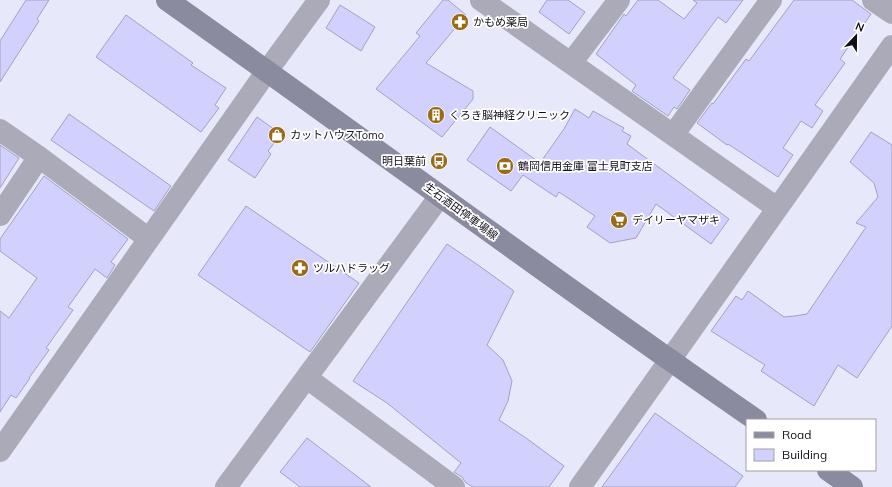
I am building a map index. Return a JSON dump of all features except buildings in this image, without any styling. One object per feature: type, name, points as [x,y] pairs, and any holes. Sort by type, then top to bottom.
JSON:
[{"type":"main road","name":"生石酒田停車場線","points":[[167,0],[670,361],[755,419]]},
{"type":"main road","points":[[829,471],[852,487]]},
{"type":"street","points":[[0,451],[267,71],[319,0]]},
{"type":"street","points":[[481,0],[777,208]]},
{"type":"street","points":[[571,63],[619,0]]},
{"type":"street","points":[[673,135],[771,0]]},
{"type":"street","points":[[873,0],[892,13]]},
{"type":"street","points":[[580,487],[892,46]]},
{"type":"street","points":[[0,130],[39,157],[148,240]]},
{"type":"street","points":[[0,214],[39,157]]},
{"type":"street","points":[[226,487],[440,196]]},
{"type":"street","points":[[307,378],[454,487]]},
{"type":"place","name":"かもめ薬局","points":[[460,22]]},
{"type":"place","name":"くろき脳神経クリニック","points":[[436,115]]},
{"type":"place","name":"カットハウスTomo","points":[[277,135]]},
{"type":"place","name":"明日葉前","points":[[439,161]]},
{"type":"place","name":"鶴岡信用金庫 富士見町支店","points":[[505,166]]},
{"type":"place","name":"デイリーヤマザキ","points":[[619,220]]},
{"type":"place","name":"ツルハドラッグ","points":[[300,268]]}]
